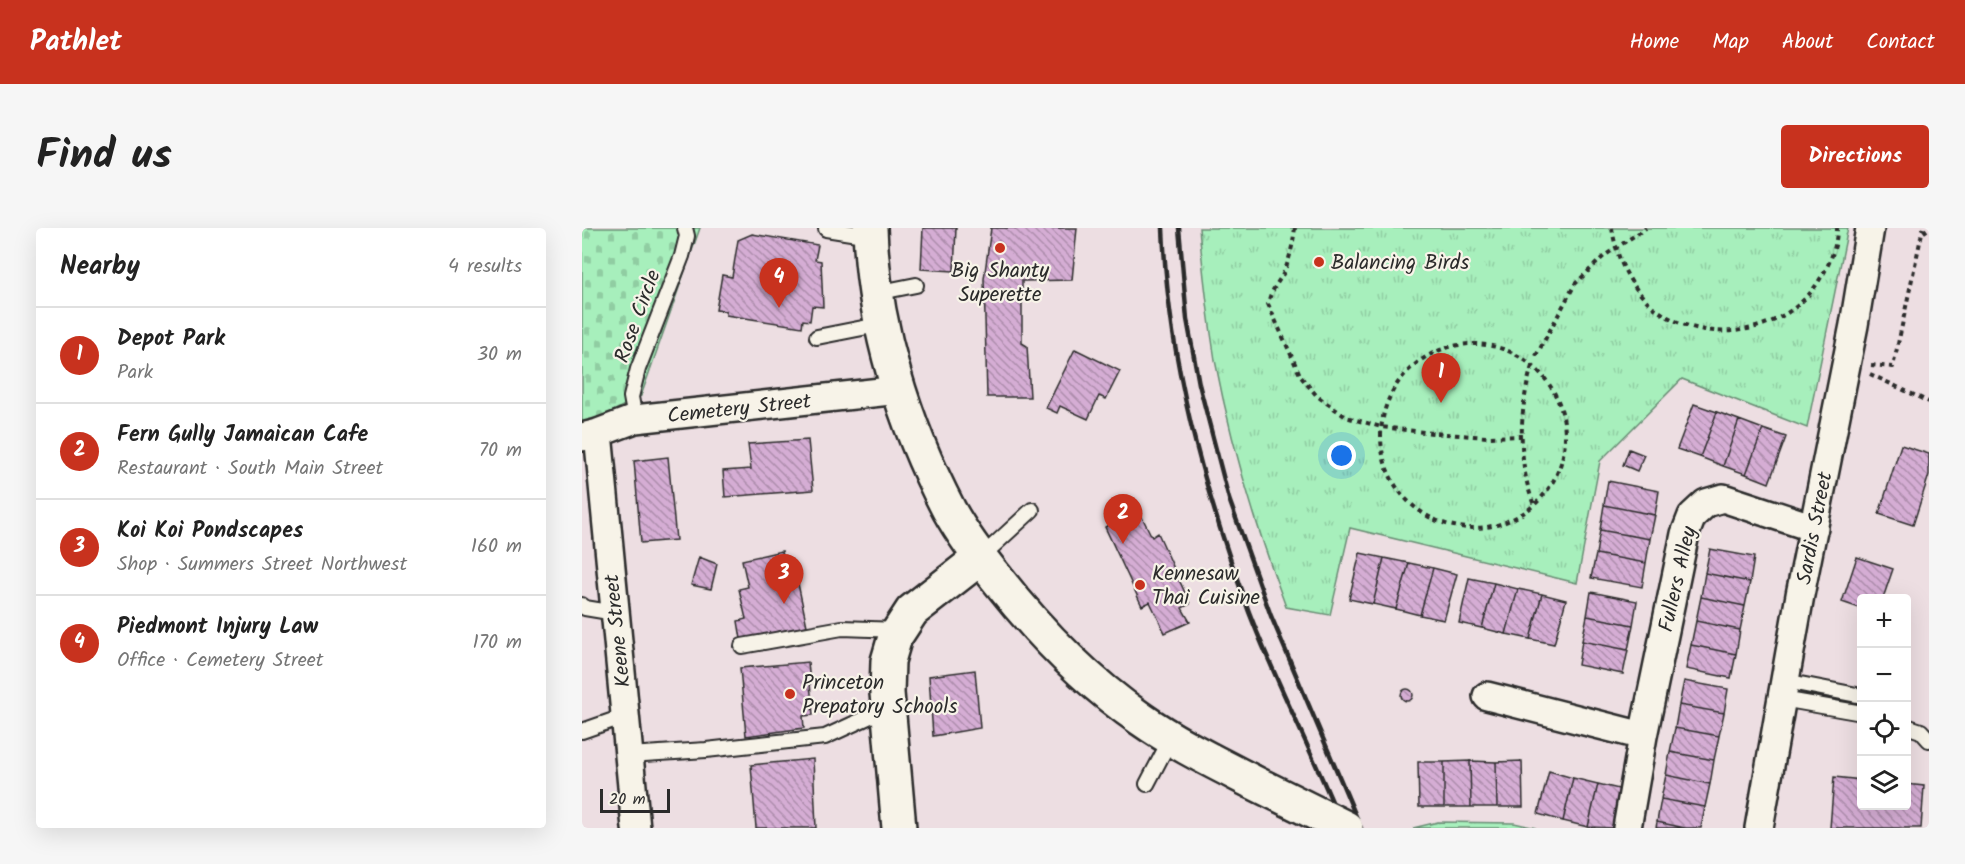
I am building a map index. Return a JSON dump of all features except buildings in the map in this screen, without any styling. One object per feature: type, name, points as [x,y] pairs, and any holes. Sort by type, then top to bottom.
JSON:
[{"type":"main road","points":[[870,232],[880,309],[899,390],[921,449],[950,511],[980,558],[1021,609],[1068,658],[1141,720],[1192,751],[1346,828]]},
{"type":"main road","points":[[899,828],[886,693],[888,661],[895,637],[912,611],[980,558]]},
{"type":"street","name":"Sardis Street","points":[[1759,828],[1783,690],[1847,363],[1870,228]]},
{"type":"street","name":"Cemetery Street","points":[[590,435],[635,419],[899,390]]},
{"type":"street","name":"Keene Street","points":[[590,435],[615,613],[636,828]]},
{"type":"street","name":"Fullers Alley","points":[[1627,828],[1643,736],[1685,534],[1692,516],[1706,503],[1723,498],[1814,528]]},
{"type":"street","points":[[1487,696],[1643,736]]},
{"type":"lane","name":"Rose Circle","points":[[635,419],[631,398],[638,369],[682,256],[687,236],[685,228]]},
{"type":"lane","points":[[826,229],[870,232]]},
{"type":"lane","points":[[817,337],[880,309],[916,285]]},
{"type":"lane","points":[[980,558],[1032,510]]},
{"type":"lane","points":[[582,605],[585,608],[615,613]]},
{"type":"lane","points":[[742,646],[842,628],[900,630]]},
{"type":"lane","points":[[1783,690],[1857,696]]},
{"type":"lane","points":[[1783,690],[1857,712]]},
{"type":"lane","points":[[629,755],[706,750],[825,737],[888,708]]},
{"type":"lane","points":[[582,731],[625,716]]},
{"type":"lane","points":[[1911,721],[1925,736]]},
{"type":"lane","points":[[1911,729],[1925,736]]},
{"type":"lane","points":[[1147,784],[1171,738]]},
{"type":"path","points":[[1295,228],[1293,245],[1284,273],[1269,296],[1268,304],[1301,377],[1317,396],[1346,417],[1381,427],[1469,436],[1522,436]]},
{"type":"path","points":[[1612,228],[1615,248],[1622,266],[1644,299],[1676,321],[1714,332],[1753,329],[1789,313],[1804,300],[1826,270],[1833,252],[1837,228]]},
{"type":"path","points":[[1536,356],[1570,292],[1587,272],[1615,248],[1646,228]]},
{"type":"path","points":[[1847,363],[1893,366],[1924,228]]},
{"type":"path","points":[[1924,228],[1929,236]]},
{"type":"path","points":[[1464,344],[1491,346],[1517,355],[1532,365],[1554,392],[1565,426],[1562,461],[1550,485],[1534,505],[1519,516],[1484,527],[1457,526],[1431,518],[1409,501],[1392,480],[1381,445],[1384,409],[1401,377],[1429,354],[1446,347],[1464,344]]},
{"type":"path","points":[[1847,363],[1929,402]]},
{"type":"path","points":[[1532,365],[1526,385],[1522,436],[1526,478],[1534,505]]},
{"type":"green space","points":[[582,228],[700,228],[641,396],[608,414],[582,423]]},
{"type":"green space","points":[[1199,228],[1848,228],[1807,428],[1682,379],[1600,461],[1577,583],[1350,528],[1330,615],[1286,607],[1264,546],[1245,485],[1221,391],[1210,327]]},
{"type":"green space","points":[[1438,822],[1514,823],[1536,828],[1413,828]]},
{"type":"railway","points":[[1163,228],[1166,277],[1180,375],[1217,518],[1249,612],[1343,828]]},
{"type":"railway","points":[[1179,228],[1187,319],[1199,384],[1229,499],[1271,616],[1361,828]]},
{"type":"place","name":"Big Shanty Superette","points":[[1000,248]]},
{"type":"place","name":"Balancing Birds","points":[[1319,262]]},
{"type":"place","name":"Piedmont Injury Law","points":[[779,308]]},
{"type":"place","name":"Depot Park","points":[[1441,403]]},
{"type":"place","name":"Fern Gully Jamaican Cafe","points":[[1123,544]]},
{"type":"place","name":"Kennesaw Thai Cuisine","points":[[1140,585]]},
{"type":"place","name":"Koi Koi Pondscapes","points":[[784,604]]},
{"type":"place","name":"Princeton Prepatory Schools","points":[[790,694]]}]
